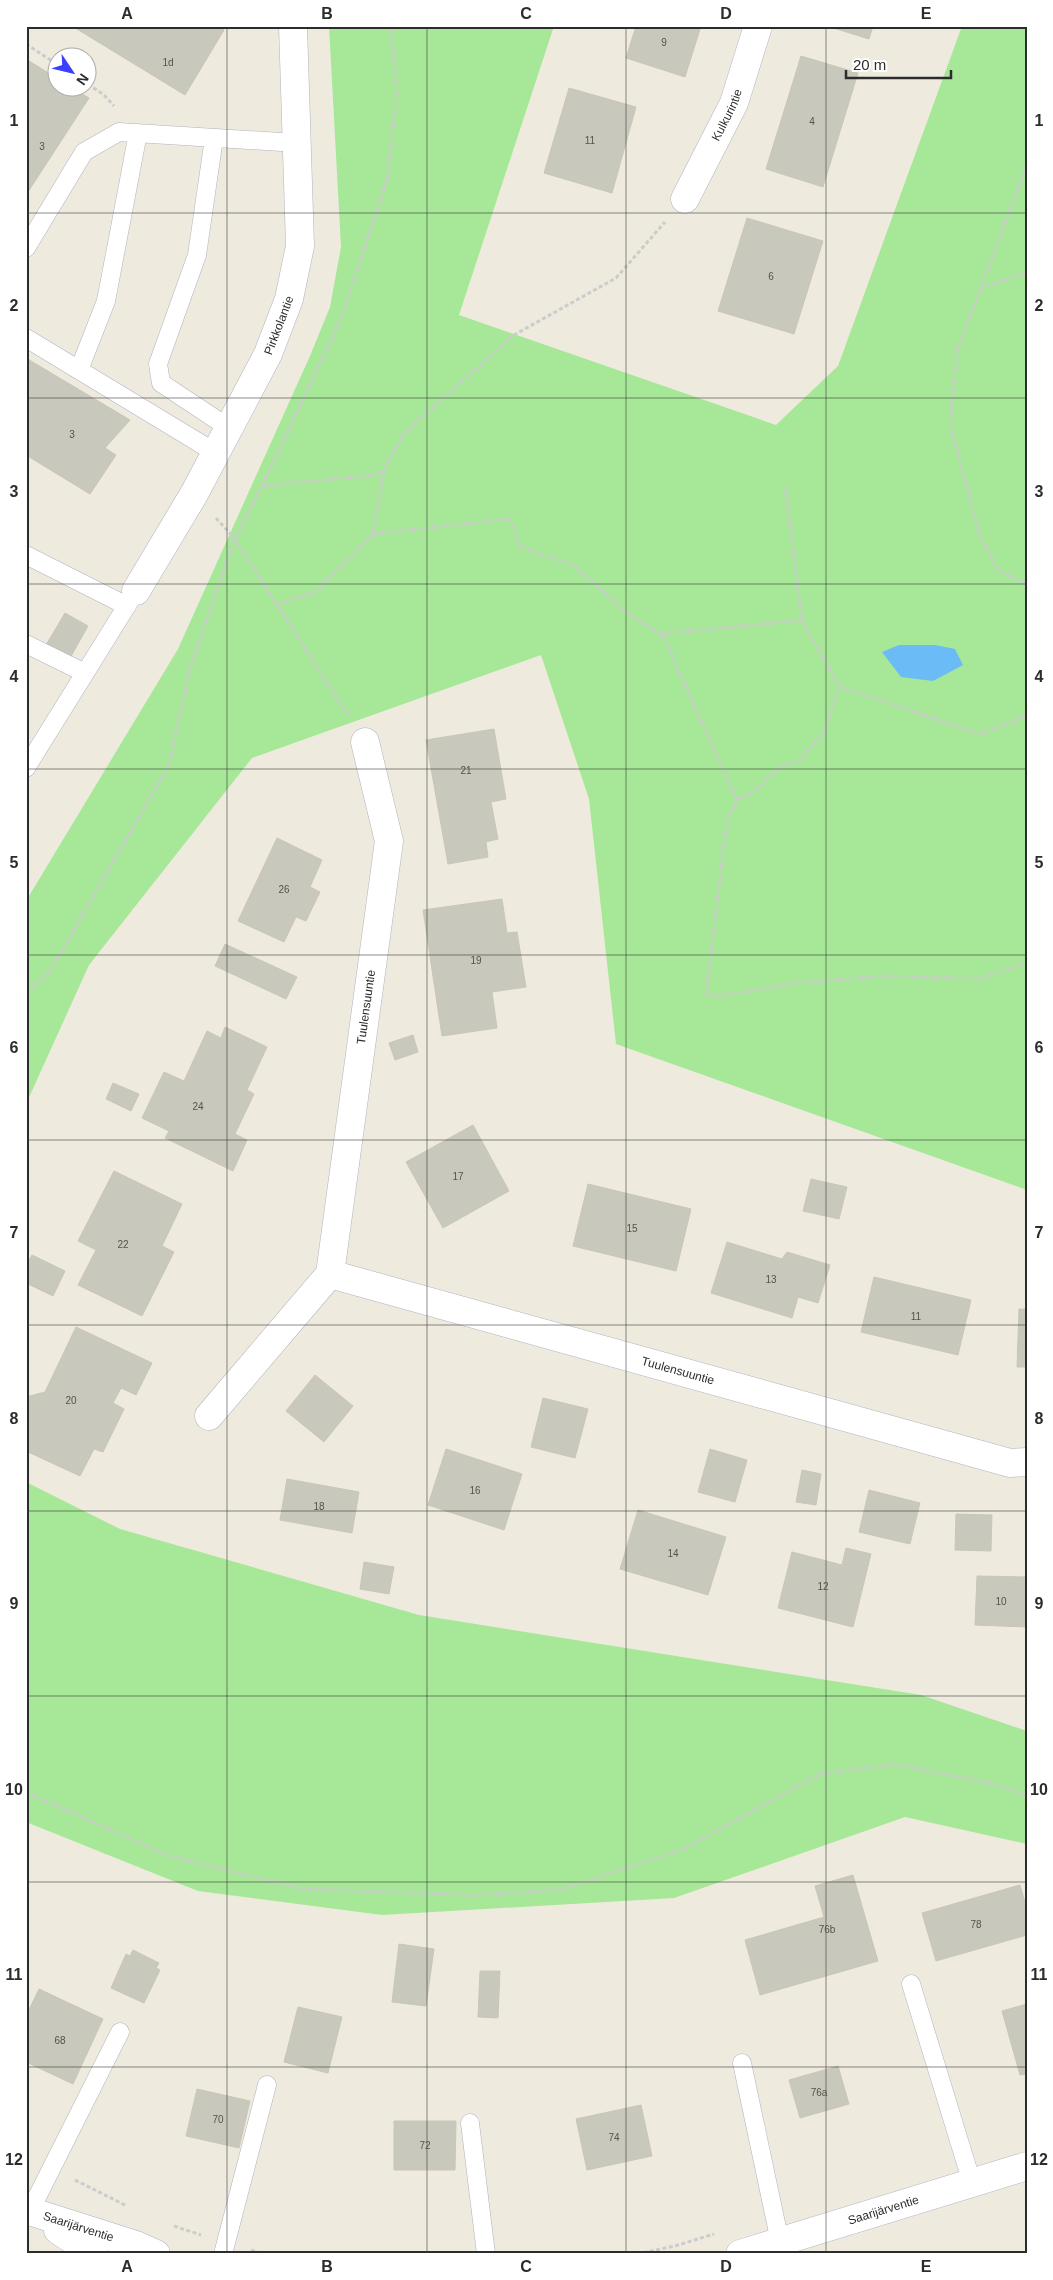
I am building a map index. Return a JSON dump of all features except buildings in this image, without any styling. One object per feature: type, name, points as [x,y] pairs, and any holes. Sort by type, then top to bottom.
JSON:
[{"type":"street","name":"Pirkkolantie","points":[[132,598],[194,494],[268,354],[289,299],[300,246],[293,26]]},
{"type":"street","name":"Kulkurintie","points":[[686,199],[734,103],[758,26]]},
{"type":"street","name":"Tuulensuuntie","points":[[365,742],[389,841],[330,1274],[1010,1463],[1027,1462]]},
{"type":"street","points":[[210,1416],[330,1274]]},
{"type":"street","name":"Saarijärventie","points":[[740,2254],[1027,2166]]},
{"type":"street","name":"Saarijärventie","points":[[28,2211],[94,2254]]},
{"type":"street","name":"Saarijärventie","points":[[28,2211],[136,2245],[156,2254]]},
{"type":"lane","points":[[26,248],[84,152],[119,132],[297,143]]},
{"type":"lane","points":[[79,370],[106,301],[138,133]]},
{"type":"lane","points":[[214,138],[198,255],[158,364],[161,383],[229,428]]},
{"type":"lane","points":[[26,338],[216,453]]},
{"type":"lane","points":[[26,555],[132,598],[26,768]]},
{"type":"lane","points":[[26,644],[85,674]]},
{"type":"lane","points":[[911,1984],[972,2183]]},
{"type":"lane","points":[[28,2211],[120,2032]]},
{"type":"lane","points":[[742,2063],[780,2242]]},
{"type":"lane","points":[[224,2249],[267,2086]]},
{"type":"lane","points":[[470,2123],[486,2254]]},
{"type":"path","points":[[26,992],[49,973],[169,764],[190,669],[234,538],[262,486],[340,321],[387,180],[397,96],[391,26]]},
{"type":"path","points":[[26,44],[48,58]]},
{"type":"path","points":[[1027,165],[957,351],[950,424],[979,533],[998,570],[1027,585]]},
{"type":"path","points":[[277,605],[315,592],[373,534],[384,470],[404,432],[514,335],[616,278],[686,199]]},
{"type":"path","points":[[980,289],[1027,272]]},
{"type":"path","points":[[262,486],[376,475],[384,470]]},
{"type":"path","points":[[785,487],[802,620],[839,686],[980,734],[1027,716]]},
{"type":"path","points":[[373,534],[510,519],[520,547],[573,565],[633,618],[662,634],[802,620]]},
{"type":"path","points":[[234,538],[365,742]]},
{"type":"path","points":[[662,634],[737,800]]},
{"type":"path","points":[[839,686],[825,730],[800,760],[777,769],[755,791],[737,800],[727,820],[706,994],[718,996],[798,982],[884,976],[980,979],[1027,962]]},
{"type":"path","points":[[26,1792],[169,1856],[303,1889],[476,1895],[559,1890],[684,1849],[820,1774],[894,1764],[998,1785],[1027,1796]]},
{"type":"path","points":[[51,2168],[129,2207]]},
{"type":"path","points":[[173,2225],[224,2249],[265,2254]]},
{"type":"green space","points":[[329,26],[554,26],[459,315],[776,425],[838,366],[962,26],[1027,26],[1027,1190],[616,1044],[589,799],[541,655],[252,758],[89,965],[26,1104],[26,901],[178,649],[310,356],[330,307],[341,247]]},
{"type":"green space","points":[[26,1482],[120,1529],[419,1615],[921,1695],[1027,1731],[1027,1844],[905,1817],[674,1898],[382,1915],[198,1891],[26,1822]]},
{"type":"water","points":[[899,645],[935,645],[955,649],[963,665],[933,681],[901,677],[882,652]]}]
